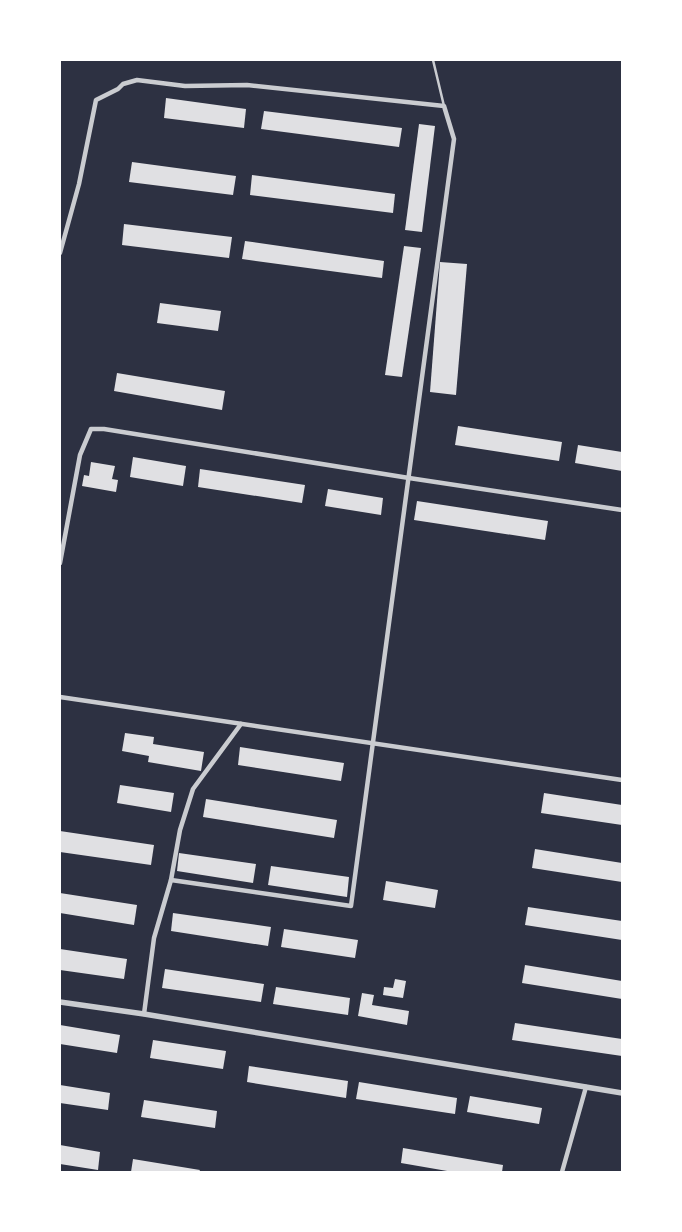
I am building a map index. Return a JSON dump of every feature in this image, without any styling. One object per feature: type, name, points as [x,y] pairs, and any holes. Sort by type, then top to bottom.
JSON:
[{"type":"street","points":[[60,253],[79,184],[96,100],[118,89],[122,84],[137,80],[185,86],[246,85],[444,106],[454,139],[351,906],[171,880]]},
{"type":"street","points":[[60,563],[80,455],[91,430],[104,429],[622,510]]},
{"type":"street","points":[[60,696],[622,780]]},
{"type":"street","points":[[144,1014],[154,938],[171,880],[180,830],[193,788],[241,724]]},
{"type":"street","points":[[60,1002],[144,1014],[622,1093]]},
{"type":"street","points":[[562,1172],[586,1087]]},
{"type":"lane","points":[[433,60],[444,106]]},
{"type":"building","points":[[166,98],[246,109],[244,128],[164,118]]},
{"type":"building","points":[[264,111],[402,128],[399,147],[261,129]]},
{"type":"building","points":[[419,124],[435,126],[422,232],[405,230]]},
{"type":"building","points":[[132,162],[236,176],[233,195],[129,182]]},
{"type":"building","points":[[252,175],[395,194],[393,213],[250,195]]},
{"type":"building","points":[[124,224],[232,237],[229,258],[122,245]]},
{"type":"building","points":[[245,241],[384,261],[382,278],[242,259]]},
{"type":"building","points":[[404,246],[421,248],[402,377],[385,375]]},
{"type":"building","points":[[440,262],[467,264],[456,395],[430,392]]},
{"type":"building","points":[[160,303],[221,311],[218,331],[157,323]]},
{"type":"building","points":[[117,373],[225,391],[222,410],[114,391]]},
{"type":"building","points":[[458,426],[562,442],[559,461],[455,445]]},
{"type":"building","points":[[578,445],[622,452],[622,471],[575,463]]},
{"type":"building","points":[[133,457],[186,466],[183,486],[130,477]]},
{"type":"building","points":[[91,462],[115,466],[112,479],[118,480],[116,492],[82,486],[84,475],[89,476]]},
{"type":"building","points":[[200,469],[305,485],[302,503],[198,487]]},
{"type":"building","points":[[328,489],[383,498],[381,515],[325,506]]},
{"type":"building","points":[[417,501],[548,521],[545,540],[414,520]]},
{"type":"building","points":[[125,733],[154,737],[153,744],[204,752],[201,771],[148,762],[149,756],[122,751]]},
{"type":"building","points":[[240,747],[344,763],[341,781],[238,765]]},
{"type":"building","points":[[120,785],[174,793],[171,812],[117,803]]},
{"type":"building","points":[[544,793],[622,805],[622,825],[541,813]]},
{"type":"building","points":[[206,799],[337,820],[334,838],[203,817]]},
{"type":"building","points":[[60,831],[154,845],[151,865],[60,852]]},
{"type":"building","points":[[535,849],[622,863],[622,882],[532,868]]},
{"type":"building","points":[[179,853],[256,864],[253,883],[177,871]]},
{"type":"building","points":[[271,866],[349,877],[347,897],[268,885]]},
{"type":"building","points":[[386,881],[438,890],[435,908],[383,900]]},
{"type":"building","points":[[60,893],[137,905],[134,925],[60,913]]},
{"type":"building","points":[[528,907],[622,921],[622,940],[525,925]]},
{"type":"building","points":[[173,913],[271,927],[268,946],[171,931]]},
{"type":"building","points":[[284,929],[358,940],[355,958],[281,947]]},
{"type":"building","points":[[60,949],[127,959],[124,979],[60,970]]},
{"type":"building","points":[[525,965],[622,981],[622,999],[522,983]]},
{"type":"building","points":[[165,969],[264,984],[261,1002],[162,988]]},
{"type":"building","points":[[395,979],[406,981],[403,998],[383,995],[384,987],[393,988]]},
{"type":"building","points":[[276,987],[350,998],[348,1015],[273,1004]]},
{"type":"building","points":[[362,993],[374,995],[372,1005],[409,1011],[407,1025],[358,1016]]},
{"type":"building","points":[[515,1023],[622,1039],[622,1056],[512,1040]]},
{"type":"building","points":[[60,1025],[120,1035],[117,1053],[60,1044]]},
{"type":"building","points":[[153,1040],[226,1051],[223,1069],[150,1058]]},
{"type":"building","points":[[249,1066],[348,1081],[346,1098],[247,1082]]},
{"type":"building","points":[[359,1082],[457,1098],[455,1114],[356,1099]]},
{"type":"building","points":[[60,1085],[110,1093],[108,1110],[60,1103]]},
{"type":"building","points":[[470,1096],[542,1108],[539,1124],[467,1112]]},
{"type":"building","points":[[144,1100],[217,1111],[215,1128],[141,1117]]},
{"type":"building","points":[[60,1145],[100,1152],[98,1170],[60,1164]]},
{"type":"building","points":[[403,1148],[503,1165],[502,1172],[453,1172],[401,1163]]},
{"type":"building","points":[[133,1159],[200,1170],[199,1172],[131,1172]]}]
